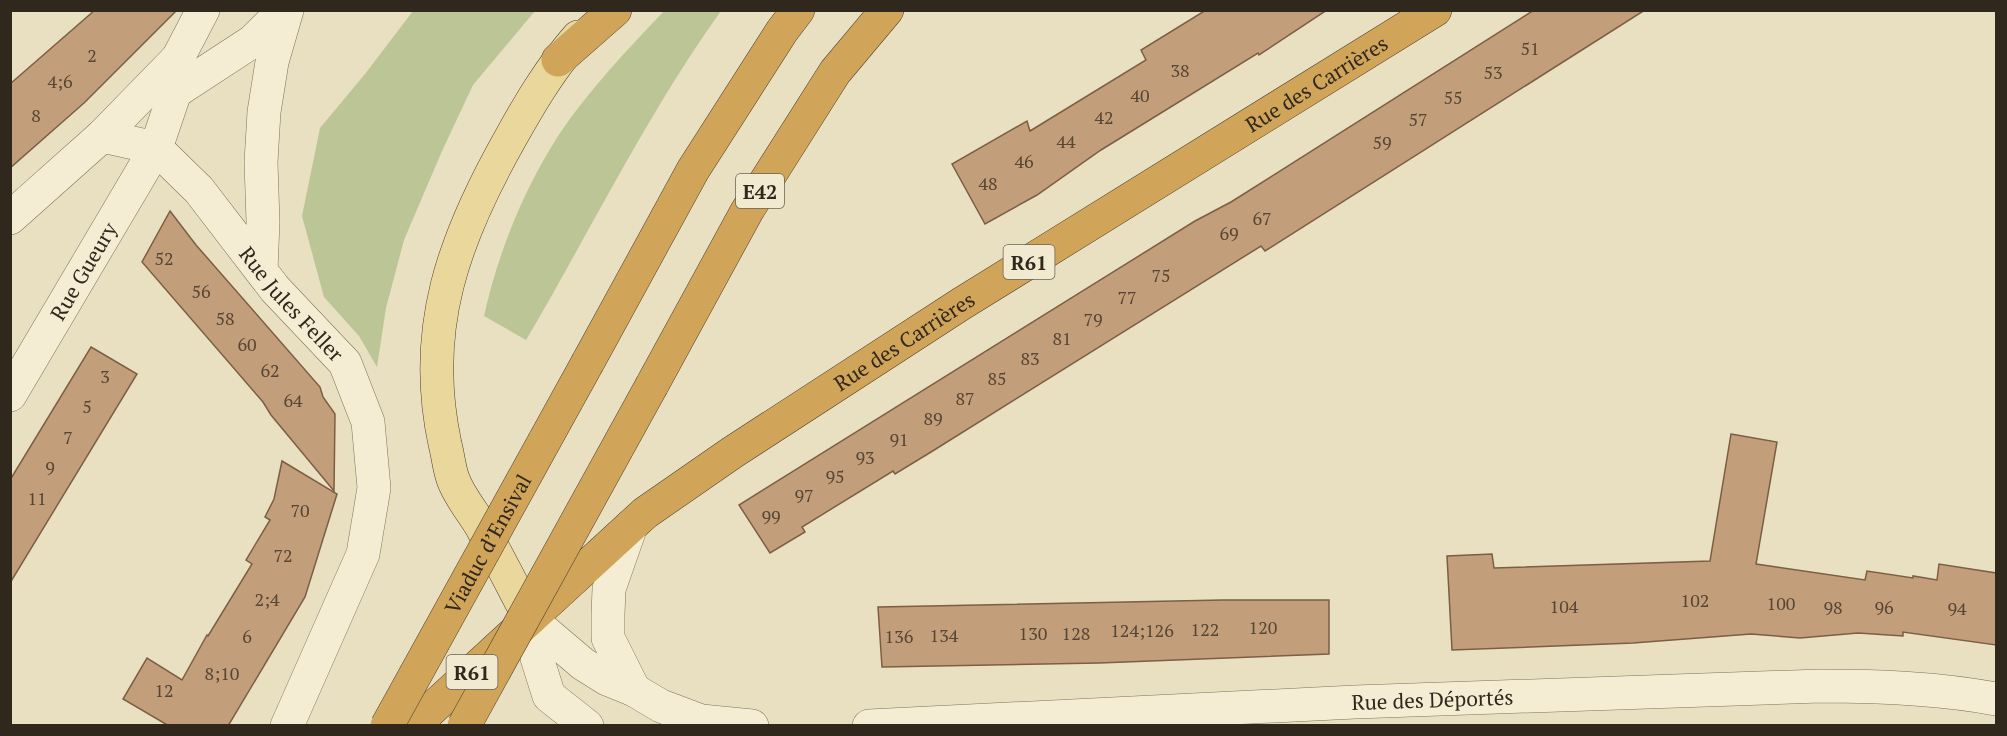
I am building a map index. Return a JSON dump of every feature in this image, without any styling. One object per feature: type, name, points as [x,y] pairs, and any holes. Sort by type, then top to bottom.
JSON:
[{"type":"highway","points":[[558,60],[615,10]]},
{"type":"highway","name":"Viaduc d’Ensival","points":[[387,726],[693,170],[782,31],[798,10]]},
{"type":"highway","name":"E42","points":[[464,726],[747,211],[834,72],[887,10]]},
{"type":"highway","name":"Rue des Carrières","points":[[413,726],[645,513],[733,452],[952,310],[1435,10]]},
{"type":"highway","name":"R61","points":[[444,726],[530,619]]},
{"type":"main road","points":[[530,619],[482,527],[453,480],[440,419],[436,388],[436,354],[444,297],[460,242],[482,188],[539,87],[558,60],[600,10]]},
{"type":"street","points":[[10,218],[102,136],[178,58],[203,10]]},
{"type":"street","points":[[175,92],[252,41],[285,10]]},
{"type":"street","points":[[261,270],[264,222],[261,162],[264,112],[272,62],[285,10]]},
{"type":"street","points":[[102,136],[156,148],[175,92],[178,58]]},
{"type":"street","name":"Rue Jules Feller","points":[[156,148],[199,190],[275,289],[345,363],[368,422],[374,488],[363,554],[286,726]]},
{"type":"street","name":"Rue Gueury","points":[[10,395],[156,148]]},
{"type":"street","points":[[631,526],[609,589],[608,638],[634,690]]},
{"type":"street","points":[[530,619],[583,664],[607,679],[634,690],[661,706],[701,721],[752,726]]},
{"type":"street","points":[[530,619],[537,658],[549,696],[586,726]]},
{"type":"street","name":"Rue des Déportés","points":[[869,726],[1355,702],[1820,686],[1888,686],[1964,693],[1996,699]]},
{"type":"green space","points":[[413,11],[535,11],[473,85],[442,151],[404,240],[386,308],[377,367],[359,336],[324,297],[302,216],[320,128]]},
{"type":"green space","points":[[664,11],[721,11],[668,90],[526,340],[484,316],[513,223],[545,157],[570,119],[608,71]]},
{"type":"building","points":[[95,10],[177,10],[84,103],[10,168],[10,84]]},
{"type":"building","points":[[1206,10],[1327,10],[1259,55],[1258,53],[1101,150],[1037,195],[985,224],[952,164],[1027,121],[1030,131],[1146,60],[1141,50]]},
{"type":"building","points":[[1534,10],[1645,10],[1265,251],[1261,246],[931,452],[895,474],[893,471],[802,527],[805,532],[770,553],[739,505],[1195,221],[1231,202]]},
{"type":"building","points":[[170,211],[196,245],[320,387],[323,397],[335,414],[334,491],[271,415],[263,402],[142,262]]},
{"type":"building","points":[[91,347],[137,374],[10,583],[10,480]]},
{"type":"building","points":[[1731,434],[1777,442],[1756,564],[1865,580],[1867,571],[1937,580],[1939,564],[1996,573],[1996,645],[1903,632],[1903,636],[1858,633],[1800,638],[1751,634],[1633,643],[1452,650],[1447,556],[1492,554],[1494,568],[1710,561]]},
{"type":"building","points":[[282,461],[337,494],[305,597],[228,726],[169,726],[123,699],[147,658],[182,680],[207,635],[252,564],[246,560],[270,520],[265,517],[274,499]]},
{"type":"building","points":[[1329,600],[1329,654],[1099,663],[882,667],[878,607]]}]
